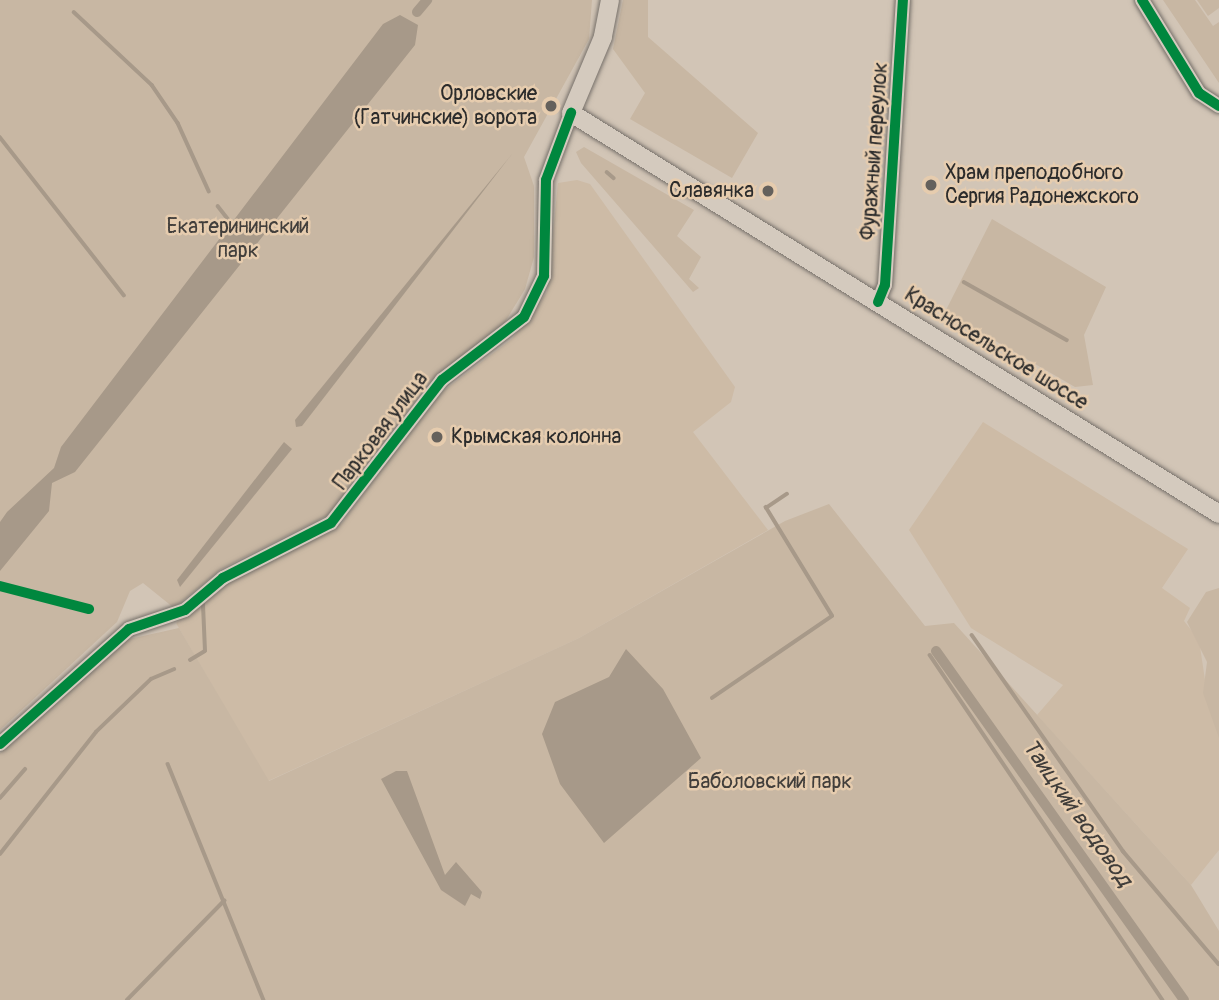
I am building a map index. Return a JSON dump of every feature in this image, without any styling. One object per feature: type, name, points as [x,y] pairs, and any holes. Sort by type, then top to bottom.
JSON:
[{"type":"main road","name":"Парковая улица","points":[[571,113],[603,37],[610,0]]},
{"type":"main road","name":"Красносельское шоссе","points":[[571,113],[1219,514]]},
{"type":"street","name":"Фуражный переулок","points":[[878,302],[886,285],[903,0]]},
{"type":"street","points":[[1142,0],[1199,93],[1219,106]]},
{"type":"street","name":"Парковая улица","points":[[0,744],[111,641],[184,610],[223,578],[331,523],[442,380],[524,317],[544,276],[546,180],[571,113]]},
{"type":"shaded area","points":[[400,15],[418,25],[415,45],[75,472],[52,483],[49,511],[0,571],[0,522],[7,512],[54,468],[61,447],[383,24]]},
{"type":"shaded area","points":[[512,154],[302,426],[296,427],[295,420]]},
{"type":"shaded area","points":[[577,180],[590,184],[735,387],[731,402],[693,432],[768,530],[579,638],[268,781],[176,623],[223,583],[342,523],[434,398],[512,339],[547,292],[558,183]]},
{"type":"shaded area","points":[[983,422],[1188,549],[1162,588],[1190,608],[1184,621],[1199,640],[1208,700],[1219,707],[1219,850],[1191,885],[1037,715],[1063,685],[971,628],[909,530]]},
{"type":"shaded area","points":[[284,442],[292,449],[180,587],[177,580]]},
{"type":"shaded area","points":[[626,649],[663,689],[701,758],[604,843],[560,784],[542,734],[555,702],[609,677]]},
{"type":"shaded area","points":[[396,771],[407,771],[445,875],[456,862],[482,892],[480,899],[471,894],[465,906],[441,890],[381,779]]},
{"type":"green space","name":"Екатерининский парк","points":[[0,0],[592,0],[589,39],[524,157],[534,186],[534,257],[525,289],[505,322],[422,392],[336,511],[221,569],[174,608],[143,583],[130,591],[117,622],[0,730]]},
{"type":"green space","points":[[623,0],[648,0],[648,37],[758,133],[732,178],[630,119],[645,93],[613,49]]},
{"type":"green space","points":[[1163,0],[1195,0],[1213,26],[1219,22],[1219,83]]},
{"type":"green space","points":[[1197,0],[1219,0],[1219,8],[1208,16]]},
{"type":"green space","points":[[584,147],[694,210],[677,236],[701,257],[689,279],[699,288],[693,292],[581,163],[576,152]]},
{"type":"green space","points":[[992,219],[1106,287],[1084,335],[1093,385],[1075,387],[945,312]]},
{"type":"green space","name":"Баболовский парк","points":[[829,504],[925,626],[954,623],[1191,885],[1219,931],[1219,1000],[0,1000],[0,753],[125,640],[179,628],[269,781],[579,638],[785,521]]},
{"type":"green space","points":[[1219,588],[1219,738],[1203,693],[1207,662],[1187,622],[1206,592]]},
{"type":"waterway","points":[[417,12],[427,0]]},
{"type":"waterway","points":[[74,12],[152,85],[178,123],[209,191]]},
{"type":"waterway","points":[[0,137],[124,295]]},
{"type":"waterway","name":"Таицкий водовод","points":[[607,172],[614,178]]},
{"type":"waterway","points":[[218,206],[233,225]]},
{"type":"waterway","points":[[964,282],[1067,340]]},
{"type":"waterway","points":[[712,698],[832,616],[766,508],[787,494]]},
{"type":"waterway","points":[[190,660],[205,651],[203,605]]},
{"type":"waterway","points":[[972,635],[1123,851],[1219,964]]},
{"type":"waterway","name":"Таицкий водовод","points":[[936,651],[1184,1000]]},
{"type":"waterway","points":[[930,655],[1163,1000]]},
{"type":"waterway","points":[[0,854],[96,732],[151,679],[174,669]]},
{"type":"waterway","points":[[168,764],[264,1000]]},
{"type":"waterway","points":[[0,798],[25,769]]},
{"type":"waterway","points":[[127,1000],[224,901]]},
{"type":"cycle path","points":[[878,302],[885,285],[903,0]]},
{"type":"cycle path","points":[[1142,0],[1199,93],[1219,106]]},
{"type":"cycle path","points":[[0,744],[129,629],[185,610],[223,578],[331,523],[442,380],[524,317],[544,276],[546,180],[571,113]]},
{"type":"cycle path","points":[[0,586],[89,609]]},
{"type":"place","name":"Орловские (Гатчинские) ворота","points":[[551,106]]},
{"type":"place","name":"Храм преподобного Сергия Радонежского","points":[[931,185]]},
{"type":"place","name":"Славянка","points":[[768,191]]},
{"type":"place","name":"Крымская колонна","points":[[437,437]]}]
